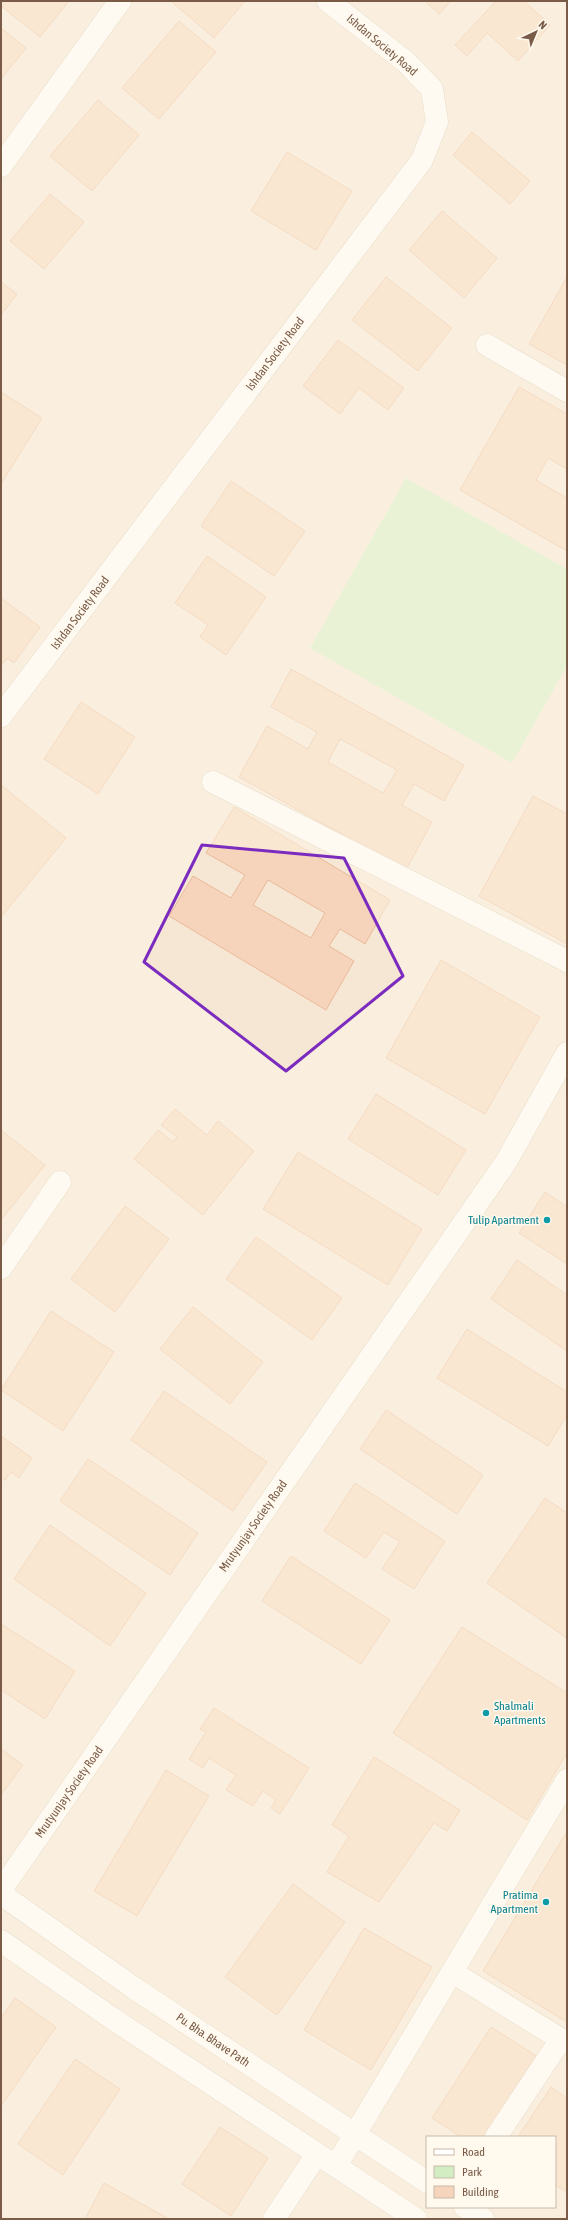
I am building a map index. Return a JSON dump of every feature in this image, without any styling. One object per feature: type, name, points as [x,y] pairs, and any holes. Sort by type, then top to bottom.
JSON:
[{"type":"street","points":[[1,166],[120,1]]},
{"type":"street","name":"Ishdan Society Road","points":[[1,716],[422,160],[437,122],[432,89],[406,62],[328,1]]},
{"type":"street","points":[[487,345],[567,391]]},
{"type":"street","points":[[214,782],[567,961]]},
{"type":"street","name":"Mrutyunjay Society Road","points":[[1,1890],[506,1162],[567,1053]]},
{"type":"street","points":[[1,1268],[60,1182]]},
{"type":"street","points":[[336,2166],[452,1972],[565,1788]]},
{"type":"street","name":"Pu. Bha. Bhave Path","points":[[1,1894],[134,1988],[426,2181]]},
{"type":"street","points":[[1,1941],[113,2019],[413,2218]]},
{"type":"street","points":[[452,1972],[564,2041],[497,2136]]},
{"type":"street","points":[[274,2219],[317,2154]]},
{"type":"street","points":[[466,2208],[483,2219]]},
{"type":"highlighted area","points":[[202,845],[344,858],[403,976],[286,1071],[144,962]]},
{"type":"shaded area","points":[[1,1],[567,1],[567,2219],[1,2219]]},
{"type":"green space","points":[[406,478],[567,569],[567,666],[512,763],[310,648]]},
{"type":"building","points":[[1,1],[69,1],[40,37],[1,6]]},
{"type":"building","points":[[245,1],[214,38],[172,2]]},
{"type":"building","points":[[425,1],[451,1],[439,14]]},
{"type":"building","points":[[496,1],[524,1],[550,25],[518,61],[487,33],[467,56],[455,45]]},
{"type":"building","points":[[179,21],[216,52],[159,119],[122,88]]},
{"type":"building","points":[[1,28],[26,48],[1,79]]},
{"type":"building","points":[[98,100],[139,135],[92,191],[50,156]]},
{"type":"building","points":[[472,132],[530,181],[510,204],[453,155]]},
{"type":"building","points":[[287,152],[352,191],[316,250],[251,211]]},
{"type":"building","points":[[50,194],[84,222],[44,269],[10,241]]},
{"type":"building","points":[[442,211],[497,258],[464,298],[409,250]]},
{"type":"building","points":[[386,277],[452,328],[418,371],[352,320]]},
{"type":"building","points":[[567,277],[567,365],[529,344]]},
{"type":"building","points":[[1,282],[17,294],[1,315]]},
{"type":"building","points":[[338,340],[404,388],[388,410],[359,388],[340,414],[303,386]]},
{"type":"building","points":[[519,387],[567,414],[567,469],[548,458],[536,480],[567,498],[567,551],[460,490]]},
{"type":"building","points":[[1,392],[42,418],[1,484]]},
{"type":"building","points":[[231,481],[305,531],[274,576],[201,526]]},
{"type":"building","points":[[207,556],[266,597],[226,655],[200,637],[208,625],[175,603]]},
{"type":"building","points":[[1,598],[40,627],[14,663],[7,658],[1,666]]},
{"type":"building","points":[[291,669],[464,765],[444,801],[414,784],[402,805],[432,822],[406,870],[239,777],[267,726],[308,749],[317,732],[271,707]],"holes":[[[340,739],[397,770],[383,793],[328,762]]]},
{"type":"building","points":[[81,702],[135,737],[98,794],[44,759]]},
{"type":"building","points":[[1,785],[66,838],[1,917]]},
{"type":"building","points":[[533,796],[567,814],[567,944],[479,896]]},
{"type":"building","points":[[234,807],[390,900],[365,944],[340,929],[329,946],[354,961],[326,1010],[169,916],[193,876],[231,898],[245,875],[206,853]],"holes":[[[268,880],[325,913],[311,938],[253,905]]]},
{"type":"building","points":[[441,960],[540,1017],[485,1114],[386,1058]]},
{"type":"building","points":[[376,1094],[466,1150],[438,1195],[348,1139]]},
{"type":"building","points":[[175,1109],[207,1135],[218,1121],[254,1151],[203,1215],[134,1159],[158,1130],[173,1142],[177,1137],[161,1125]]},
{"type":"building","points":[[1,1130],[45,1165],[1,1220]]},
{"type":"building","points":[[298,1152],[422,1229],[388,1285],[263,1209]]},
{"type":"building","name":"Tulip Apartment","points":[[545,1192],[567,1207],[567,1264],[519,1233]]},
{"type":"building","points":[[125,1206],[169,1239],[115,1312],[71,1279]]},
{"type":"building","points":[[256,1237],[342,1298],[312,1340],[226,1279]]},
{"type":"building","points":[[517,1260],[567,1295],[567,1351],[491,1299]]},
{"type":"building","points":[[193,1307],[263,1362],[230,1404],[160,1349]]},
{"type":"building","points":[[51,1311],[114,1352],[63,1431],[1,1390]]},
{"type":"building","points":[[467,1329],[567,1392],[567,1415],[548,1446],[437,1378]]},
{"type":"building","points":[[164,1391],[267,1462],[233,1511],[131,1440]]},
{"type":"building","points":[[386,1410],[483,1475],[457,1514],[360,1449]]},
{"type":"building","points":[[1,1436],[32,1458],[19,1478],[11,1472],[5,1480],[1,1477]]},
{"type":"building","points":[[88,1459],[198,1533],[170,1575],[60,1501]]},
{"type":"building","points":[[355,1483],[445,1541],[414,1589],[382,1569],[400,1542],[384,1532],[366,1558],[324,1531]]},
{"type":"building","points":[[545,1498],[567,1513],[567,1638],[487,1583]]},
{"type":"building","points":[[50,1525],[146,1593],[110,1646],[14,1579]]},
{"type":"building","points":[[291,1556],[390,1620],[361,1664],[262,1601]]},
{"type":"building","points":[[1,1624],[75,1671],[45,1719],[1,1690]]},
{"type":"building","name":"Shalmali Apartments","points":[[462,1627],[567,1693],[567,1753],[527,1820],[393,1733]]},
{"type":"building","points":[[214,1708],[309,1768],[280,1814],[271,1808],[276,1800],[263,1791],[253,1806],[226,1790],[236,1775],[209,1758],[203,1768],[189,1759],[206,1732],[200,1729]]},
{"type":"building","points":[[1,1749],[23,1765],[1,1795]]},
{"type":"building","points":[[374,1757],[460,1810],[447,1831],[434,1823],[379,1902],[327,1872],[349,1836],[332,1825]]},
{"type":"building","points":[[166,1770],[209,1796],[137,1916],[94,1891]]},
{"type":"building","name":"Pratima Apartment","points":[[567,1833],[567,2022],[483,1971]]},
{"type":"building","points":[[293,1884],[345,1922],[277,2015],[225,1977]]},
{"type":"building","points":[[364,1928],[432,1967],[371,2070],[304,2030]]},
{"type":"building","points":[[15,1998],[56,2027],[1,2106],[1,2018]]},
{"type":"building","points":[[491,2027],[538,2057],[488,2136],[459,2136],[432,2118]]},
{"type":"building","points":[[75,2059],[120,2089],[63,2175],[18,2144]]},
{"type":"building","points":[[551,2087],[567,2098],[567,2187],[564,2191],[556,2186],[556,2136],[519,2136]]},
{"type":"building","points":[[220,2127],[268,2158],[231,2216],[182,2184]]},
{"type":"building","points":[[104,2183],[169,2219],[85,2219]]},
{"type":"place","name":"Tulip Apartment","points":[[547,1220]]},
{"type":"place","name":"Shalmali Apartments","points":[[486,1713]]},
{"type":"place","name":"Pratima Apartment","points":[[546,1902]]}]
